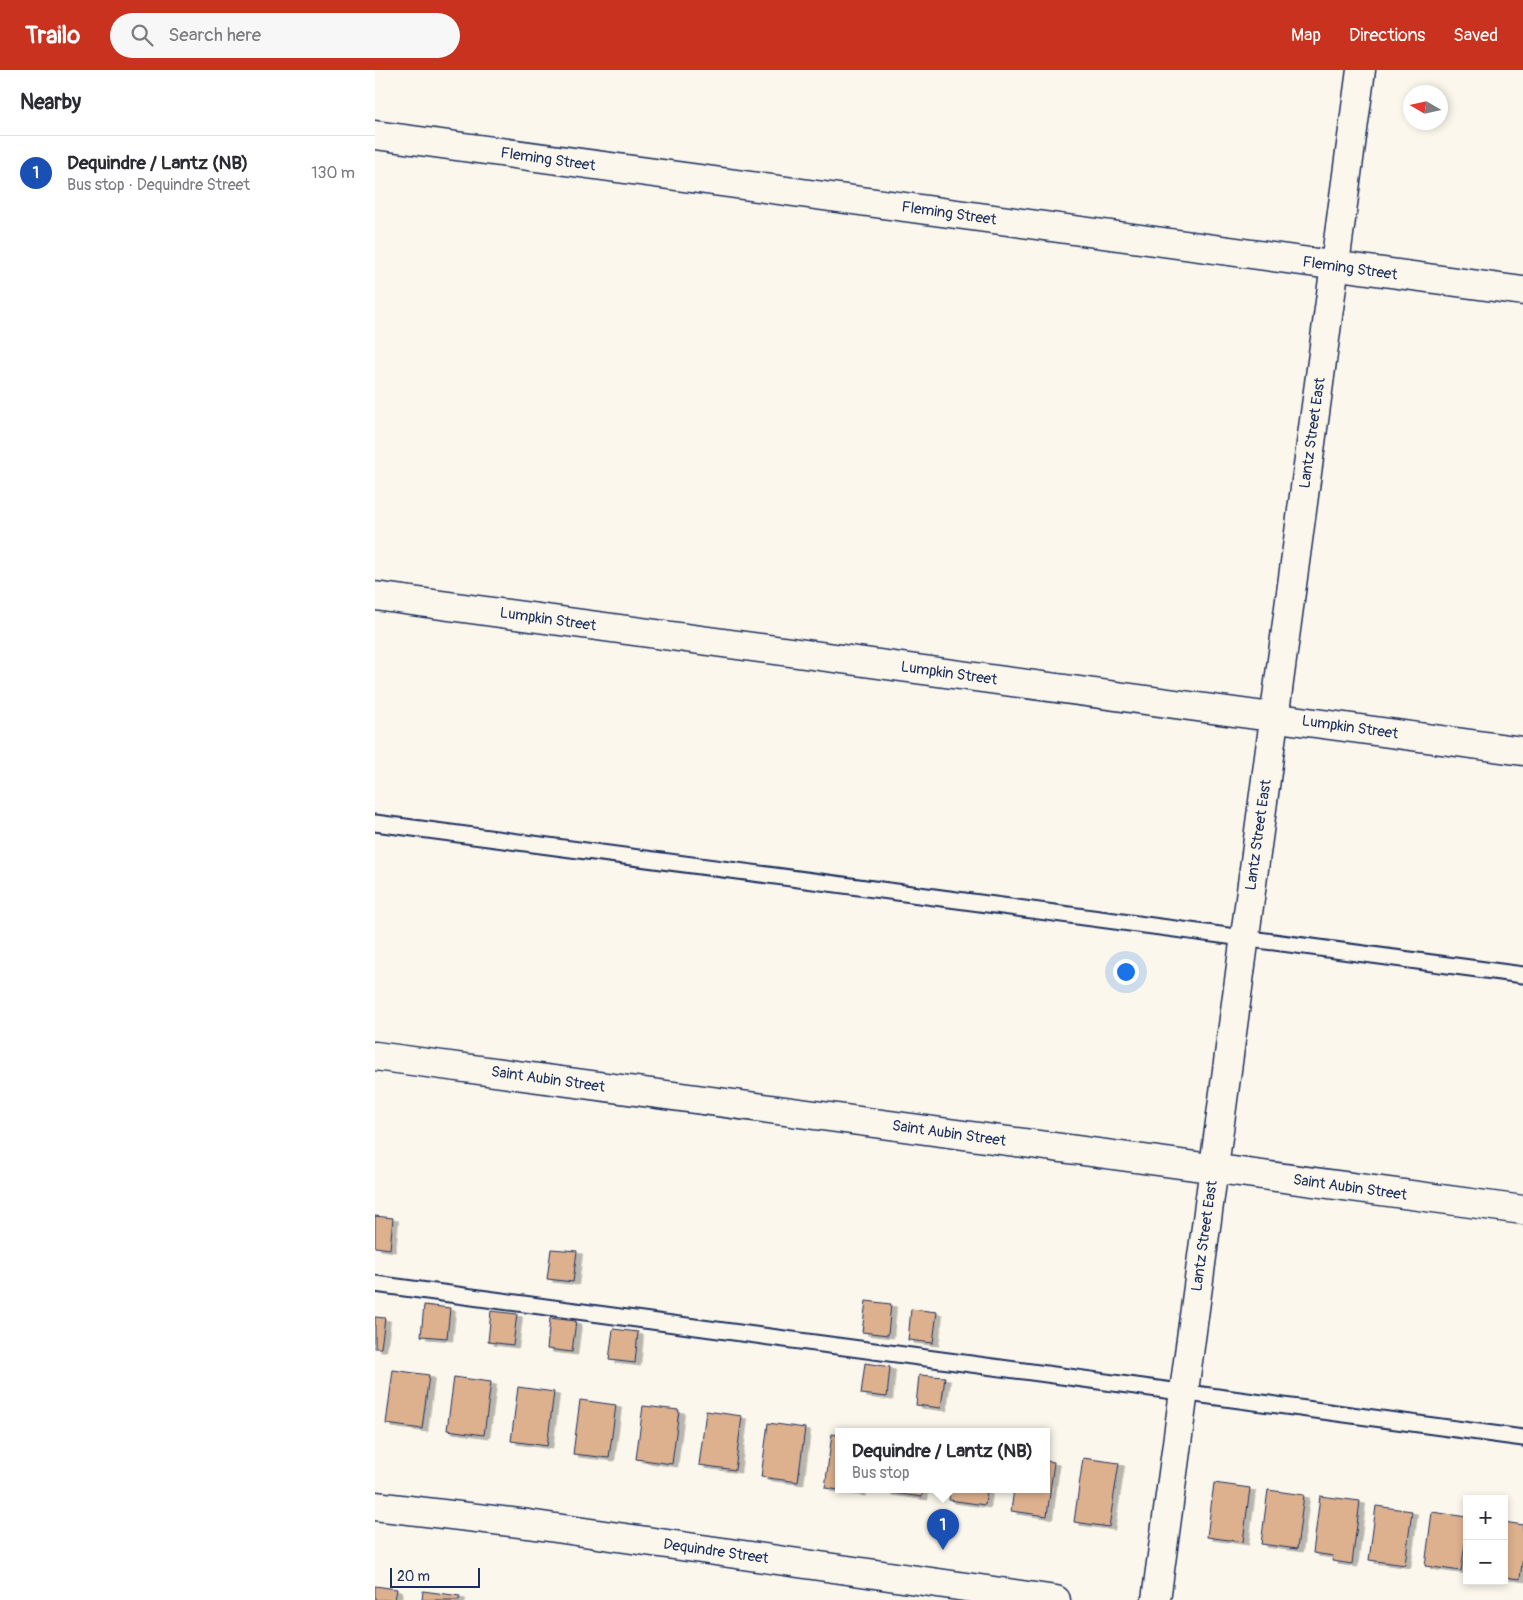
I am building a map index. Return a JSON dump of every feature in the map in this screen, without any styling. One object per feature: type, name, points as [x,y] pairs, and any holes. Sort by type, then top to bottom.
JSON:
[{"type":"street","name":"Lantz Street East","points":[[1157,1600],[1273,717],[1361,70]]},
{"type":"street","name":"Fleming Street","points":[[375,135],[1523,291]]},
{"type":"street","name":"Lumpkin Street","points":[[375,596],[1523,751]]},
{"type":"street","name":"Saint Aubin Street","points":[[375,1056],[1523,1210]]},
{"type":"street","name":"Dequindre Street","points":[[375,1506],[528,1524],[1056,1600]]},
{"type":"lane","points":[[375,823],[1523,975]]},
{"type":"lane","points":[[375,1284],[1523,1438]]},
{"type":"building","points":[[375,1216],[393,1218],[390,1249],[375,1247]]},
{"type":"building","points":[[551,1249],[577,1251],[573,1282],[547,1279]]},
{"type":"building","points":[[866,1301],[891,1304],[888,1335],[862,1332]]},
{"type":"building","points":[[424,1305],[450,1308],[447,1338],[421,1336]]},
{"type":"building","points":[[911,1309],[937,1312],[933,1343],[908,1340]]},
{"type":"building","points":[[491,1311],[517,1314],[513,1345],[488,1342]]},
{"type":"building","points":[[375,1317],[385,1318],[381,1348],[375,1348]]},
{"type":"building","points":[[550,1318],[576,1321],[572,1352],[547,1349]]},
{"type":"building","points":[[613,1329],[638,1332],[635,1363],[609,1360]]},
{"type":"building","points":[[865,1363],[890,1367],[887,1397],[861,1394]]},
{"type":"building","points":[[393,1370],[429,1375],[422,1429],[386,1424]]},
{"type":"building","points":[[919,1375],[945,1377],[941,1408],[916,1405]]},
{"type":"building","points":[[454,1377],[491,1382],[484,1435],[447,1430]]},
{"type":"building","points":[[518,1387],[554,1392],[547,1446],[511,1441]]},
{"type":"building","points":[[580,1400],[616,1405],[609,1458],[573,1454]]},
{"type":"building","points":[[643,1406],[679,1410],[672,1464],[636,1459]]},
{"type":"building","points":[[706,1411],[742,1416],[735,1470],[699,1465]]},
{"type":"building","points":[[768,1423],[805,1428],[798,1482],[761,1477]]},
{"type":"building","points":[[832,1434],[835,1434],[835,1489],[825,1488]]},
{"type":"building","points":[[1083,1458],[1119,1463],[1109,1527],[1074,1522]]},
{"type":"building","points":[[1050,1461],[1054,1462],[1050,1493]]},
{"type":"building","points":[[1214,1483],[1250,1488],[1243,1542],[1207,1537]]},
{"type":"building","points":[[1268,1490],[1304,1495],[1297,1549],[1261,1544]]},
{"type":"building","points":[[893,1493],[922,1493],[922,1497]]},
{"type":"building","points":[[950,1493],[986,1493],[985,1505],[949,1500]]},
{"type":"building","points":[[1013,1493],[1050,1493],[1047,1516],[1011,1511]]},
{"type":"building","points":[[1320,1496],[1360,1501],[1352,1564],[1332,1561],[1333,1556],[1313,1553]]},
{"type":"building","points":[[1376,1506],[1412,1511],[1405,1565],[1369,1560]]},
{"type":"building","points":[[1432,1512],[1463,1516],[1461,1571],[1425,1566]]},
{"type":"building","points":[[1508,1523],[1523,1525],[1523,1556],[1520,1579],[1508,1578]]},
{"type":"building","points":[[375,1586],[397,1589],[395,1600],[375,1600]]},
{"type":"building","points":[[423,1591],[460,1596],[459,1600],[422,1600]]},
{"type":"place","name":"Dequindre / Lantz (NB)","points":[[943,1550]]}]
